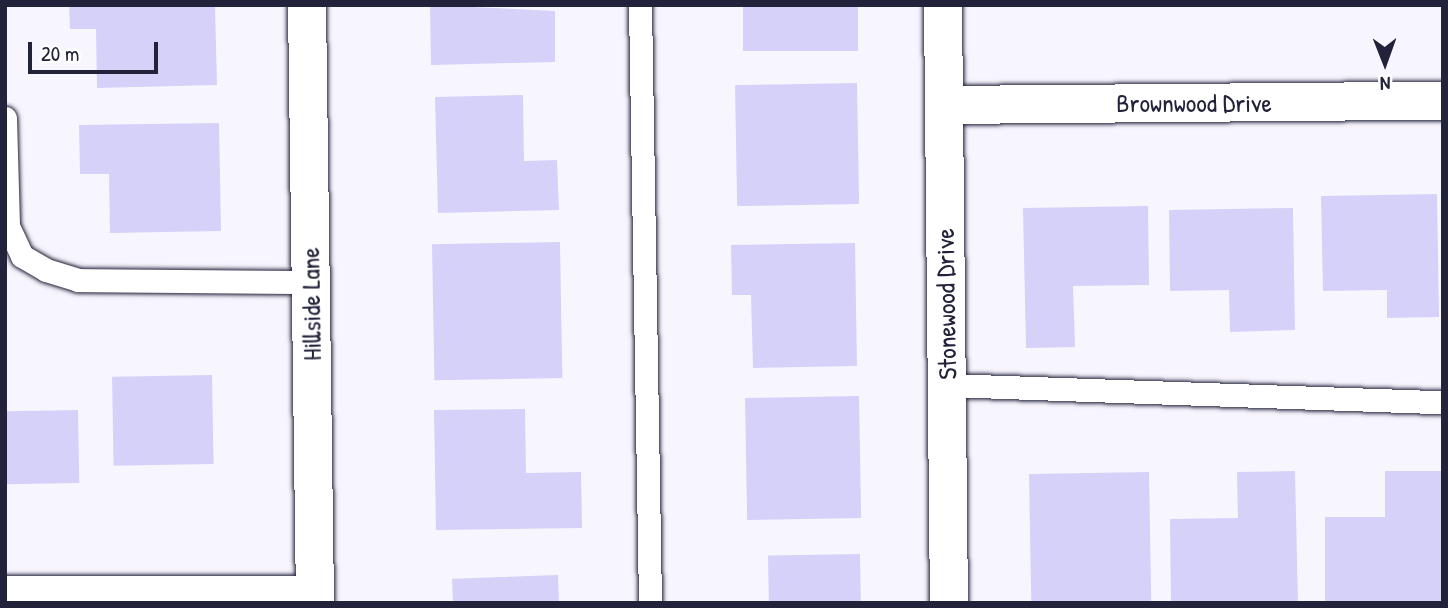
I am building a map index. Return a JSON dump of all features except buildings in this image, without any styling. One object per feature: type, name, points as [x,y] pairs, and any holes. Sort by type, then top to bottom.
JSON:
[{"type":"street","name":"Hillside Lane","points":[[307,5],[315,599]]},
{"type":"street","name":"Stonewood Drive","points":[[943,5],[949,603]]},
{"type":"street","name":"Brownwood Drive","points":[[944,104],[1443,101]]},
{"type":"street","points":[[5,595],[315,599]]},
{"type":"lane","points":[[640,5],[650,603]]},
{"type":"lane","points":[[5,118],[8,226],[22,256],[46,270],[78,280],[311,282]]},
{"type":"lane","points":[[947,385],[1443,402]]}]
